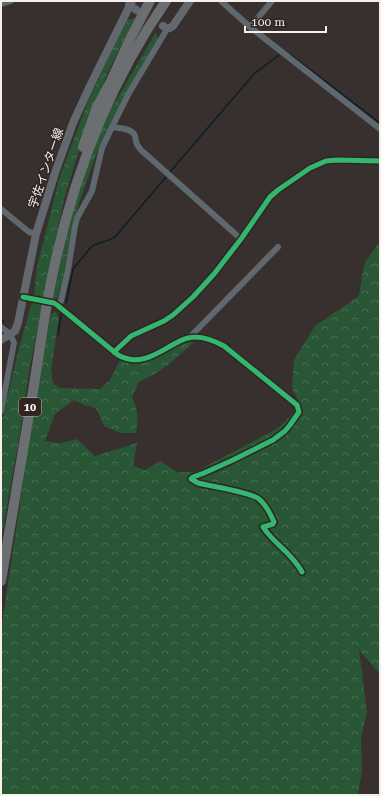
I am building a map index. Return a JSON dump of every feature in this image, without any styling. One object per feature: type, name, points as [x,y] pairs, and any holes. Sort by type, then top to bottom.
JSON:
[{"type":"highway","points":[[62,234],[64,214],[83,147],[97,107],[150,1]]},
{"type":"highway","name":"10","points":[[1,581],[52,274],[72,198],[78,178],[111,96],[132,56],[166,1]]},
{"type":"highway","points":[[148,29],[160,20],[174,1]]},
{"type":"main road","points":[[165,28],[170,28],[173,26],[190,1]]},
{"type":"main road","name":"宇佐インター線","points":[[1,340],[14,332],[18,323],[36,234],[54,173],[73,123],[130,2],[138,11]]},
{"type":"street","points":[[1,4],[11,1]]},
{"type":"street","points":[[221,1],[250,27],[380,129]]},
{"type":"street","points":[[250,27],[272,1]]},
{"type":"street","points":[[165,28],[129,93],[102,148],[92,191],[74,226],[68,270],[61,301],[56,304],[114,352],[130,360],[142,360],[189,338],[198,337],[212,340],[224,346],[297,406],[299,412],[293,421],[285,431],[273,440],[191,479],[198,483],[244,493],[258,498],[272,516],[274,522],[273,524],[264,525],[263,527],[298,564],[302,572]]},
{"type":"street","points":[[112,127],[132,131],[135,134],[136,144],[142,150],[241,239]]},
{"type":"street","points":[[114,352],[131,336],[164,321],[182,308],[214,274],[241,239],[270,197],[278,190],[310,168],[326,161],[380,161]]},
{"type":"street","points":[[1,209],[29,232],[36,234]]},
{"type":"street","points":[[189,338],[278,247]]},
{"type":"street","points":[[23,297],[32,299]]},
{"type":"street","points":[[1,326],[10,334],[14,343],[1,411]]},
{"type":"green space","points":[[135,18],[108,72],[87,125],[64,199],[30,366],[1,540],[1,425],[20,344],[34,295],[37,267],[59,179],[90,96],[127,20]]},
{"type":"green space","points":[[156,32],[158,39],[128,90],[98,149],[73,221],[63,280],[58,298],[53,299],[71,214],[95,142],[111,109]]},
{"type":"green space","points":[[380,241],[380,674],[359,650],[367,712],[361,738],[362,770],[358,795],[1,795],[1,631],[25,469],[51,314],[56,312],[59,318],[51,370],[53,383],[60,388],[100,389],[110,380],[120,360],[140,364],[184,342],[194,342],[168,365],[139,382],[132,397],[136,406],[137,414],[136,433],[120,433],[104,426],[96,408],[84,405],[74,400],[55,414],[45,441],[61,443],[77,439],[95,456],[137,443],[133,466],[145,470],[160,461],[177,472],[195,472],[277,429],[301,406],[292,388],[294,360],[315,326],[359,296],[364,264]]},
{"type":"waterway","points":[[170,172],[254,74],[279,55]]},
{"type":"waterway","points":[[291,55],[380,123]]},
{"type":"waterway","points":[[66,303],[73,269],[92,246],[115,237],[166,177]]},
{"type":"waterway","points":[[58,335],[61,315]]},
{"type":"waterway","points":[[1,319],[4,322]]},
{"type":"tunnel","points":[[32,299],[50,302]]},
{"type":"cycle path","points":[[114,352],[131,336],[164,321],[193,297],[214,274],[241,239],[270,197],[278,190],[310,168],[326,161],[380,161]]},
{"type":"cycle path","points":[[23,297],[54,303],[118,355],[133,360],[147,358],[188,338],[202,338],[215,342],[224,346],[297,405],[299,412],[285,431],[273,440],[191,479],[198,483],[248,494],[259,499],[270,513],[274,522],[273,524],[263,527],[272,539],[293,559],[302,572]]}]
